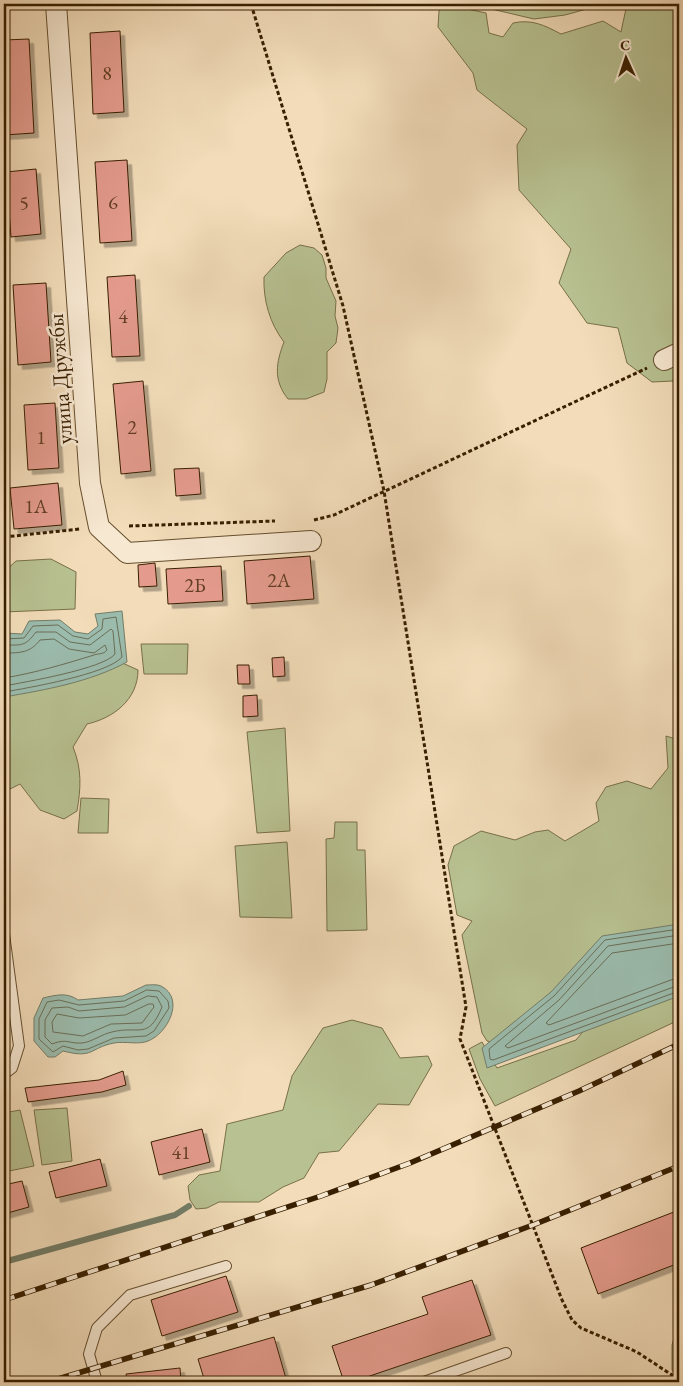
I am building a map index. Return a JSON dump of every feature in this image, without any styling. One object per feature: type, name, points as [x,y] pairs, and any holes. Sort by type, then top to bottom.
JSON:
[{"type":"street","name":"улица Дружбы","points":[[56,4],[90,484],[99,527]]},
{"type":"street","points":[[99,527],[127,553],[311,541]]},
{"type":"lane","points":[[4,934],[18,1046],[12,1068],[4,1074]]},
{"type":"lane","points":[[97,1382],[89,1354],[97,1328],[130,1295],[226,1266]]},
{"type":"lane","points":[[424,1382],[506,1353]]},
{"type":"path","points":[[251,4],[343,306],[384,491],[466,1007],[460,1040],[562,1300],[572,1320],[581,1328],[637,1352],[675,1377],[676,1382]]},
{"type":"path","points":[[307,520],[330,516],[672,356]]},
{"type":"path","points":[[4,537],[99,527],[277,521]]},
{"type":"green space","points":[[444,4],[486,13],[489,33],[503,37],[513,23],[520,22],[538,24],[561,34],[603,21],[621,32],[627,4],[679,4],[679,396],[673,381],[652,382],[627,363],[618,328],[587,323],[559,283],[571,249],[519,190],[517,145],[527,129],[477,90],[473,73],[438,27],[439,11]]},
{"type":"green space","points":[[477,4],[605,4],[565,15],[534,19]]},
{"type":"green space","points":[[300,245],[314,248],[322,255],[326,268],[326,278],[336,301],[335,316],[338,328],[336,343],[327,352],[327,379],[324,392],[306,399],[288,399],[280,385],[277,371],[284,342],[268,311],[264,277],[286,253]]},
{"type":"green space","points":[[51,559],[76,572],[75,609],[4,612],[4,572],[16,561]]},
{"type":"green space","points":[[141,644],[188,644],[187,674],[144,674]]},
{"type":"green space","points":[[118,661],[138,670],[137,680],[134,690],[123,706],[106,717],[87,724],[73,747],[80,779],[77,811],[64,819],[40,810],[20,784],[4,792],[4,688]]},
{"type":"green space","points":[[285,728],[290,831],[257,833],[247,732]]},
{"type":"green space","points":[[666,736],[679,740],[679,950],[496,1043],[487,1041],[482,1033],[462,935],[472,921],[457,915],[448,865],[454,846],[481,831],[515,840],[535,832],[548,830],[565,841],[599,821],[596,803],[606,787],[627,781],[651,789],[668,768]]},
{"type":"green space","points":[[81,798],[109,799],[108,833],[78,833]]},
{"type":"green space","points":[[335,822],[357,822],[357,850],[365,850],[367,930],[327,931],[326,839],[334,838]]},
{"type":"green space","points":[[287,842],[292,918],[240,917],[235,846]]},
{"type":"green space","points":[[679,986],[679,1020],[495,1106],[480,1079],[469,1049],[482,1042],[497,1068],[576,1040],[604,1006]]},
{"type":"green space","points":[[352,1020],[382,1028],[400,1058],[428,1056],[432,1065],[409,1105],[378,1104],[339,1151],[319,1153],[304,1178],[283,1187],[259,1202],[219,1202],[207,1208],[196,1209],[190,1200],[188,1186],[199,1175],[220,1171],[227,1124],[283,1110],[292,1076],[323,1028]]},
{"type":"green space","points":[[67,1108],[72,1161],[42,1165],[34,1110]]},
{"type":"green space","points":[[20,1110],[34,1166],[4,1172],[4,1113]]},
{"type":"green space","points":[[679,1329],[679,1379],[672,1370],[672,1345],[676,1332]]},
{"type":"water","points":[[122,611],[127,662],[83,680],[4,697],[4,633],[22,634],[29,621],[60,620],[75,632],[88,634],[98,626],[95,614]]},
{"type":"water","points":[[679,924],[679,996],[487,1068],[482,1048],[551,992],[602,936]]},
{"type":"water","points":[[146,985],[161,986],[172,999],[173,1007],[171,1016],[162,1031],[148,1041],[140,1043],[114,1043],[81,1054],[63,1051],[55,1057],[48,1057],[34,1041],[34,1018],[43,998],[66,995],[78,1000],[123,996]]},
{"type":"building","points":[[120,31],[124,112],[93,114],[90,33]]},
{"type":"building","points":[[29,39],[34,133],[4,135],[4,40]]},
{"type":"building","points":[[127,160],[132,241],[100,243],[95,162]]},
{"type":"building","points":[[36,169],[41,234],[11,237],[6,172]]},
{"type":"building","points":[[135,275],[140,356],[112,357],[107,277]]},
{"type":"building","points":[[46,283],[51,362],[18,365],[13,285]]},
{"type":"building","points":[[143,381],[151,471],[121,474],[113,384]]},
{"type":"building","points":[[55,403],[59,468],[28,470],[24,405]]},
{"type":"building","points":[[199,468],[201,494],[176,496],[174,469]]},
{"type":"building","points":[[58,483],[62,525],[14,529],[10,488]]},
{"type":"building","points":[[310,556],[314,599],[247,604],[244,561]]},
{"type":"building","points":[[155,563],[157,586],[139,587],[138,565]]},
{"type":"building","points":[[221,566],[223,601],[168,604],[166,569]]},
{"type":"building","points":[[284,657],[285,676],[273,677],[272,658]]},
{"type":"building","points":[[237,665],[249,665],[250,684],[238,684]]},
{"type":"building","points":[[257,695],[258,716],[243,717],[243,696]]},
{"type":"building","points":[[123,1071],[126,1085],[102,1092],[28,1102],[25,1088],[99,1080]]},
{"type":"building","points":[[202,1129],[210,1162],[159,1175],[151,1142]]},
{"type":"building","points":[[100,1159],[107,1186],[56,1198],[49,1172]]},
{"type":"building","points":[[22,1181],[29,1207],[4,1214],[4,1185]]},
{"type":"building","points":[[679,1210],[679,1263],[598,1294],[581,1248]]},
{"type":"building","points":[[226,1276],[238,1312],[162,1336],[151,1300]]},
{"type":"building","points":[[472,1280],[491,1335],[352,1382],[344,1382],[332,1346],[428,1314],[422,1297]]},
{"type":"building","points":[[274,1337],[287,1382],[205,1382],[198,1359]]},
{"type":"building","points":[[180,1368],[181,1382],[127,1382],[126,1374]]},
{"type":"waterway","points":[[4,1262],[175,1215],[189,1206]]},
{"type":"railway","points":[[4,1300],[321,1196],[410,1163],[579,1091],[679,1044]]},
{"type":"railway","points":[[48,1382],[371,1285],[533,1225],[679,1166]]}]
